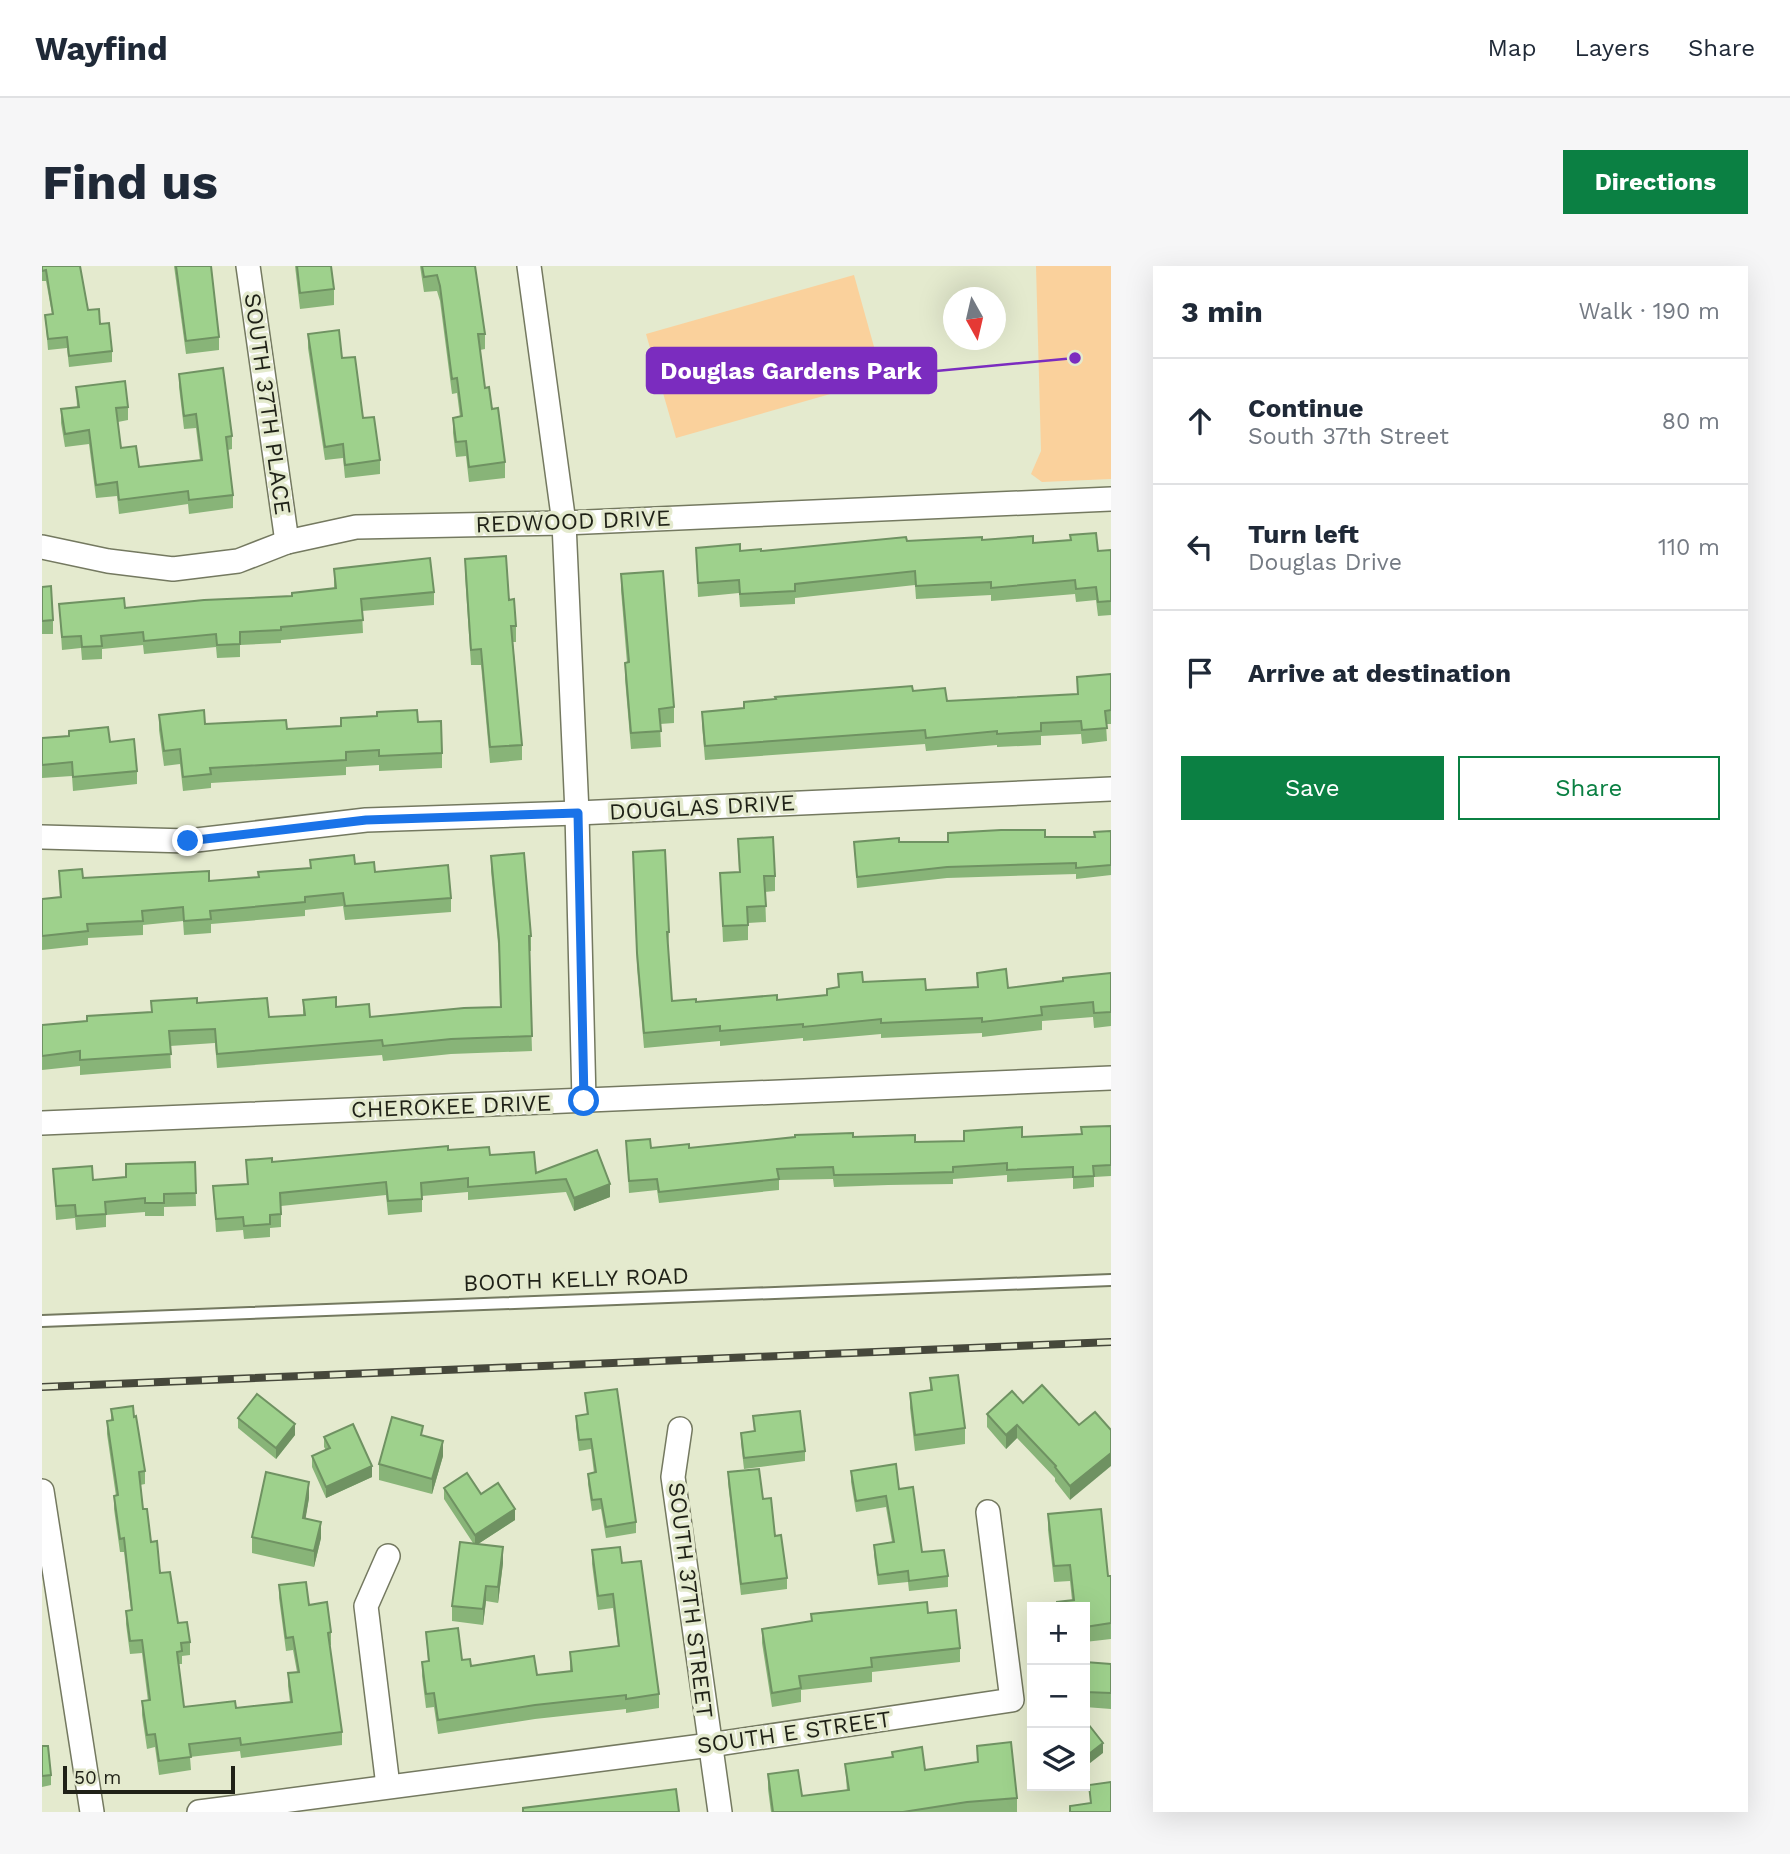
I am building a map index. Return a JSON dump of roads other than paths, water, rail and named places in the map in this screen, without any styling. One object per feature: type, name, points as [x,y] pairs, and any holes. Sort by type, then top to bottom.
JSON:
[{"type":"street","name":"SOUTH 37TH PLACE","points":[[248,266],[287,542]]},
{"type":"street","points":[[528,266],[564,523],[578,813],[584,1101]]},
{"type":"street","name":"REDWOOD DRIVE","points":[[42,547],[108,561],[173,569],[238,561],[287,542],[356,527],[564,523],[1111,499]]},
{"type":"street","name":"DOUGLAS DRIVE","points":[[42,837],[188,841],[366,820],[1111,789]]},
{"type":"street","name":"CHEROKEE DRIVE","points":[[42,1123],[1111,1078]]},
{"type":"street","name":"SOUTH 37TH STREET","points":[[680,1429],[673,1477],[720,1812]]},
{"type":"street","points":[[42,1491],[48,1560],[92,1812]]},
{"type":"street","name":"SOUTH E STREET","points":[[198,1812],[710,1745],[1012,1700],[988,1512]]},
{"type":"street","points":[[388,1556],[366,1606],[388,1786]]},
{"type":"lane","name":"BOOTH KELLY ROAD","points":[[42,1321],[1111,1280]]},
{"type":"railway","points":[[42,1387],[1111,1342]]},
{"type":"place","name":"Douglas Gardens Park","points":[[1075,358]]}]
